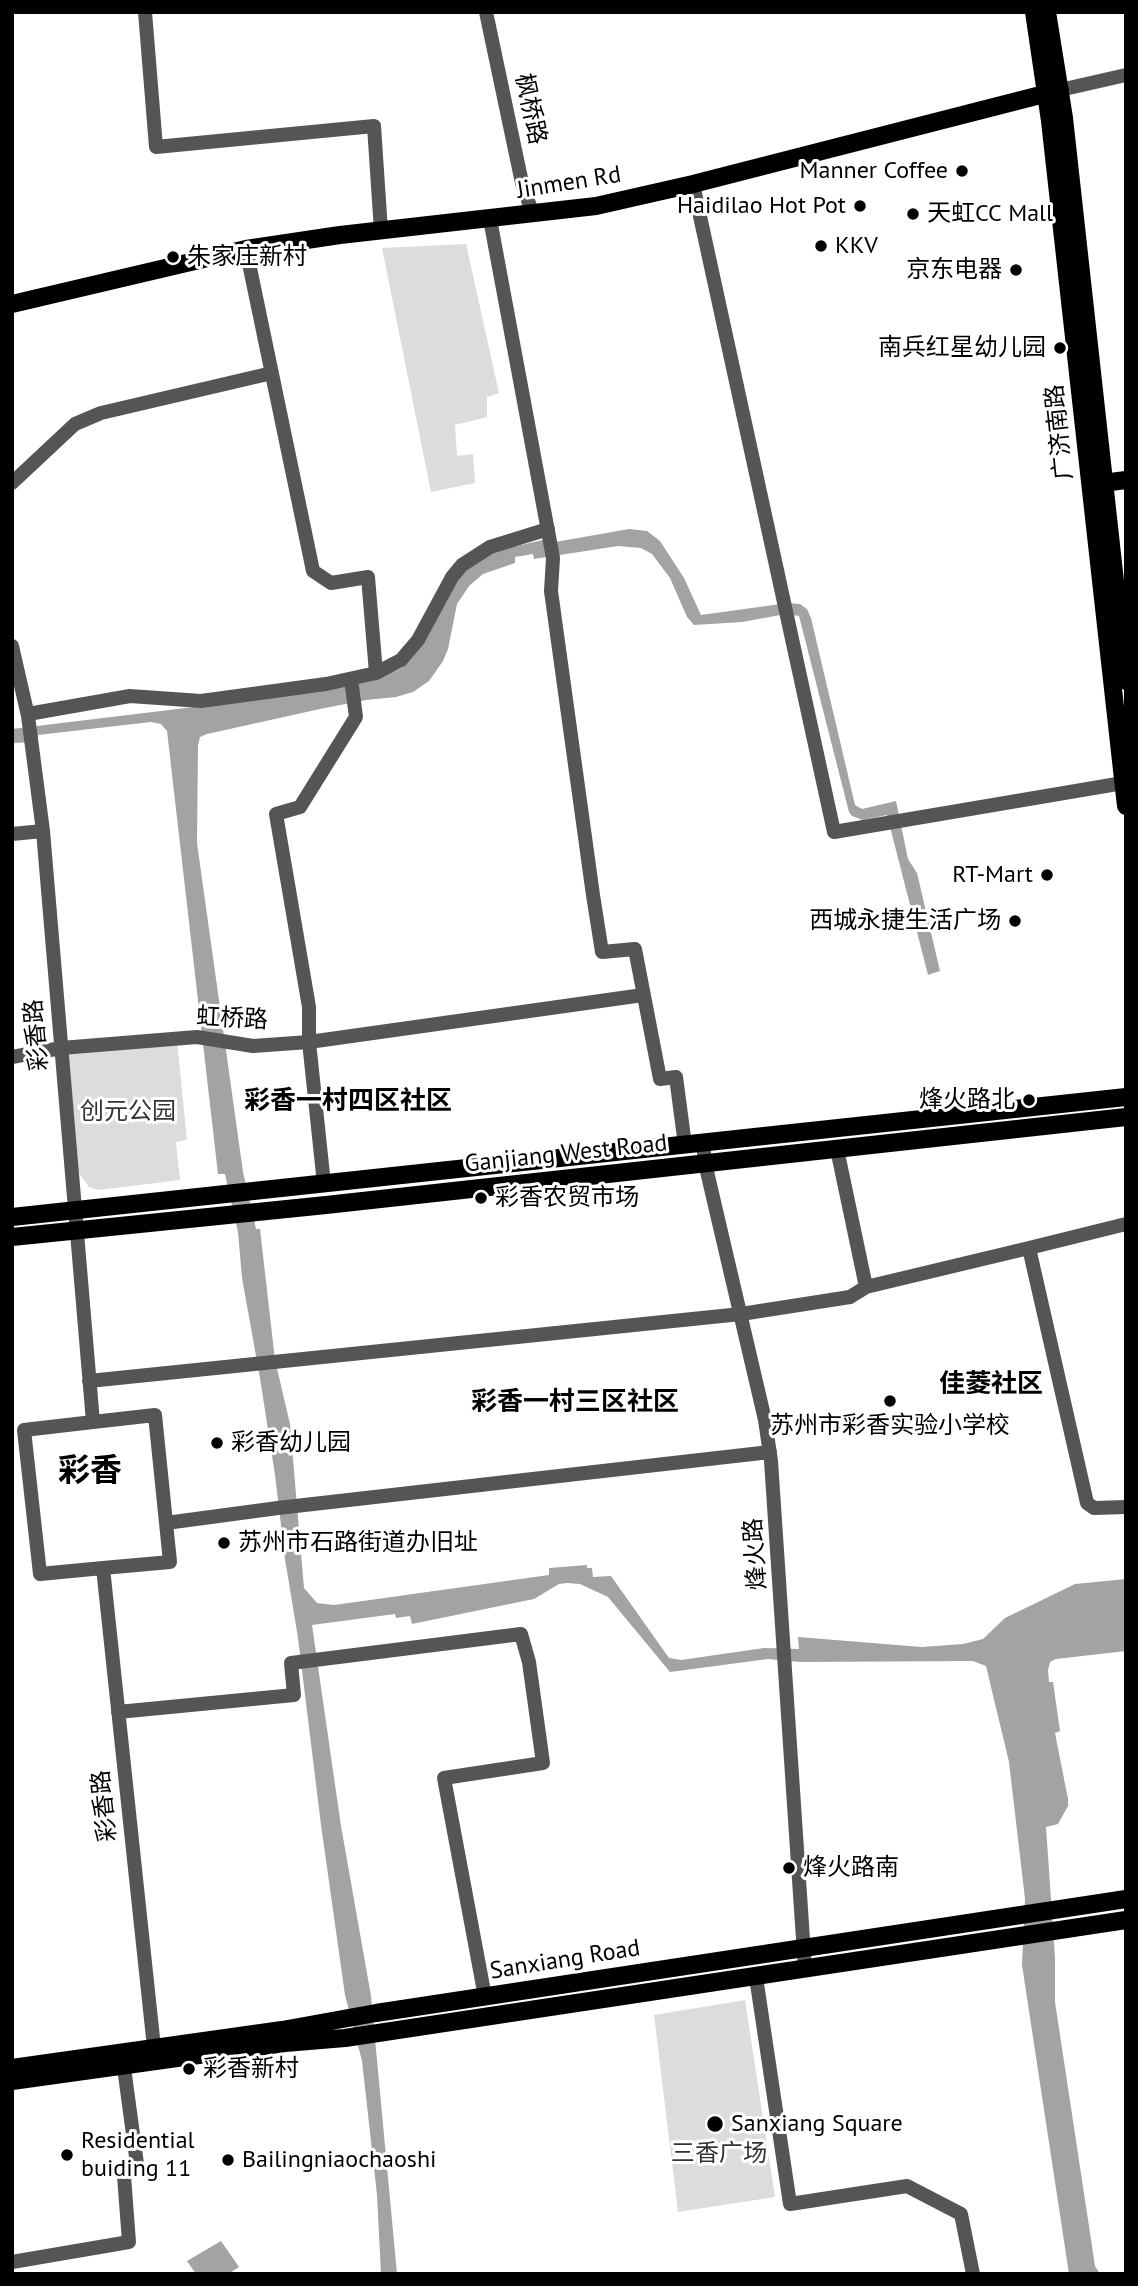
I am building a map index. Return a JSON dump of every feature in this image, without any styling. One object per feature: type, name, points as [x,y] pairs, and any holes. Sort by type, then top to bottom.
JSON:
[{"type":"main road","name":"广济南路","points":[[1034,12],[1053,92]]},
{"type":"main road","name":"广济南路","points":[[1047,12],[1053,92],[1098,483],[1126,681]]},
{"type":"main road","name":"Jinmen Rd","points":[[12,304],[246,250],[381,230],[596,206],[693,184],[1053,92]]},
{"type":"main road","points":[[1098,483],[1126,480]]},
{"type":"main road","name":"广济南路","points":[[1098,483],[1126,806]]},
{"type":"main road","name":"Ganjiang West Road","points":[[12,1217],[1126,1097]]},
{"type":"main road","name":"Ganjiang West Road","points":[[12,1237],[1126,1117]]},
{"type":"main road","name":"Sanxiang Road","points":[[12,2081],[284,2037],[347,2018],[376,2013],[1126,1899]]},
{"type":"main road","name":"Sanxiang Road","points":[[12,2068],[284,2037],[347,2037],[1126,1920]]},
{"type":"main road","points":[[12,2058],[282,2019],[347,2018]]},
{"type":"main road","points":[[12,2091],[288,2053],[347,2037]]},
{"type":"street","points":[[145,12],[156,147],[373,126],[381,230]]},
{"type":"street","name":"枫桥路","points":[[486,12],[523,183],[533,215]]},
{"type":"street","name":"Jinmen Rd","points":[[1053,92],[1126,75]]},
{"type":"street","points":[[693,184],[834,832],[1123,783]]},
{"type":"street","points":[[490,219],[553,558],[551,591],[603,952],[635,949],[660,1079],[676,1077],[685,1145]]},
{"type":"street","points":[[246,250],[313,572],[331,583],[368,577],[376,673]]},
{"type":"street","points":[[12,483],[75,424],[101,412],[272,373]]},
{"type":"street","points":[[28,715],[130,696],[201,701],[351,681],[376,673],[401,660],[418,640],[452,577],[462,565],[489,547],[548,529]]},
{"type":"street","name":"彩香路","points":[[12,646],[28,715],[43,831],[93,1422]]},
{"type":"street","points":[[324,1184],[309,1042],[309,1007],[276,814],[300,807],[356,717],[351,681]]},
{"type":"street","points":[[12,834],[43,831]]},
{"type":"street","name":"虹桥路","points":[[12,1058],[61,1048],[197,1037],[253,1046],[309,1042],[643,995]]},
{"type":"street","name":"烽火路","points":[[703,1143],[705,1163],[765,1420],[770,1452],[805,1969]]},
{"type":"street","points":[[837,1149],[866,1287]]},
{"type":"street","points":[[89,1381],[741,1314],[850,1297],[866,1287],[1126,1224]]},
{"type":"street","points":[[1029,1248],[1087,1503],[1094,1508],[1126,1507]]},
{"type":"street","points":[[155,1415],[170,1562],[40,1574],[19,1441],[24,1430],[93,1422],[155,1415]]},
{"type":"street","points":[[166,1523],[770,1452]]},
{"type":"street","name":"彩香路","points":[[103,1568],[153,2038]]},
{"type":"street","points":[[118,1712],[294,1695],[291,1663],[520,1634],[529,1662],[543,1763],[444,1778],[485,1997]]},
{"type":"street","points":[[756,1977],[790,2204],[906,2186],[961,2214],[973,2274]]},
{"type":"street","points":[[12,2262],[129,2242],[124,2176],[137,2164],[125,2075]]},
{"type":"green space","points":[[466,244],[499,393],[487,397],[487,417],[455,425],[457,456],[473,454],[475,483],[431,492],[382,248]]},
{"type":"green space","name":"创元公园","points":[[177,1041],[187,1140],[176,1142],[180,1180],[99,1190],[89,1187],[79,1173],[68,1050]]},
{"type":"green space","name":"三香广场","points":[[745,2000],[775,2197],[678,2212],[654,2015]]},
{"type":"shaded area","points":[[629,529],[647,531],[660,541],[684,578],[701,615],[788,603],[800,604],[807,609],[855,805],[862,809],[896,801],[908,859],[917,873],[940,971],[928,975],[887,815],[863,820],[849,812],[799,616],[786,614],[742,622],[694,625],[687,617],[670,578],[652,554],[641,548],[618,546],[534,559],[533,554],[515,557],[515,563],[483,574],[469,586],[457,604],[443,661],[429,681],[413,692],[320,709],[200,737],[197,843],[243,1172],[256,1229],[260,1229],[275,1360],[290,1424],[304,1588],[317,1603],[334,1605],[549,1575],[549,1568],[587,1565],[587,1568],[592,1568],[593,1577],[611,1576],[669,1658],[681,1660],[764,1648],[799,1649],[798,1637],[922,1647],[963,1644],[983,1639],[1005,1618],[1075,1584],[1126,1579],[1126,1651],[1056,1659],[1050,1662],[1048,1670],[1049,1682],[1053,1682],[1060,1731],[1055,1733],[1068,1799],[1068,1806],[1058,1824],[1046,1827],[1055,1958],[1055,2002],[1095,2266],[1100,2274],[1069,2274],[1022,1965],[1025,1899],[1009,1762],[986,1666],[973,1661],[800,1662],[768,1659],[670,1672],[608,1597],[580,1584],[567,1583],[559,1584],[534,1599],[412,1624],[410,1616],[396,1618],[395,1614],[312,1625],[341,1826],[371,1996],[397,2274],[381,2274],[377,2195],[362,2061],[345,1995],[298,1638],[260,1378],[242,1278],[238,1232],[225,1174],[218,1174],[167,731],[161,724],[151,722],[38,735],[38,742],[12,743],[12,729],[318,692],[383,677],[402,668],[410,660],[459,574],[494,551],[543,540],[544,544]]},
{"type":"shaded area","points":[[221,2241],[239,2267],[228,2274],[196,2274],[187,2261]]},
{"type":"place","name":"Manner Coffee","points":[[962,171]]},
{"type":"place","name":"Haidilao Hot Pot","points":[[860,206]]},
{"type":"place","name":"天虹CC Mall","points":[[913,214]]},
{"type":"place","name":"KKV","points":[[821,246]]},
{"type":"place","name":"朱家庄新村","points":[[173,257]]},
{"type":"place","name":"京东电器","points":[[1016,270]]},
{"type":"place","name":"南兵红星幼儿园","points":[[1060,348]]},
{"type":"place","name":"RT-Mart","points":[[1047,875]]},
{"type":"place","name":"西城永捷生活广场","points":[[1015,921]]},
{"type":"place","name":"烽火路北","points":[[1029,1100]]},
{"type":"place","name":"彩香农贸市场","points":[[481,1198]]},
{"type":"place","name":"苏州市彩香实验小学校","points":[[890,1401]]},
{"type":"place","name":"彩香幼儿园","points":[[217,1443]]},
{"type":"place","name":"苏州市石路街道办旧址","points":[[224,1543]]},
{"type":"place","name":"烽火路南","points":[[789,1868]]},
{"type":"place","name":"彩香新村","points":[[189,2069]]},
{"type":"place","name":"Sanxiang Square","points":[[715,2124]]},
{"type":"place","name":"Residential buiding 11","points":[[67,2155]]},
{"type":"place","name":"Bailingniaochaoshi","points":[[228,2160]]},
{"type":"district","name":"彩香一村四区社区","points":[[348,1102]]},
{"type":"district","name":"佳菱社区","points":[[991,1385]]},
{"type":"district","name":"彩香一村三区社区","points":[[575,1403]]},
{"type":"district","name":"彩香","points":[[90,1472]]}]
